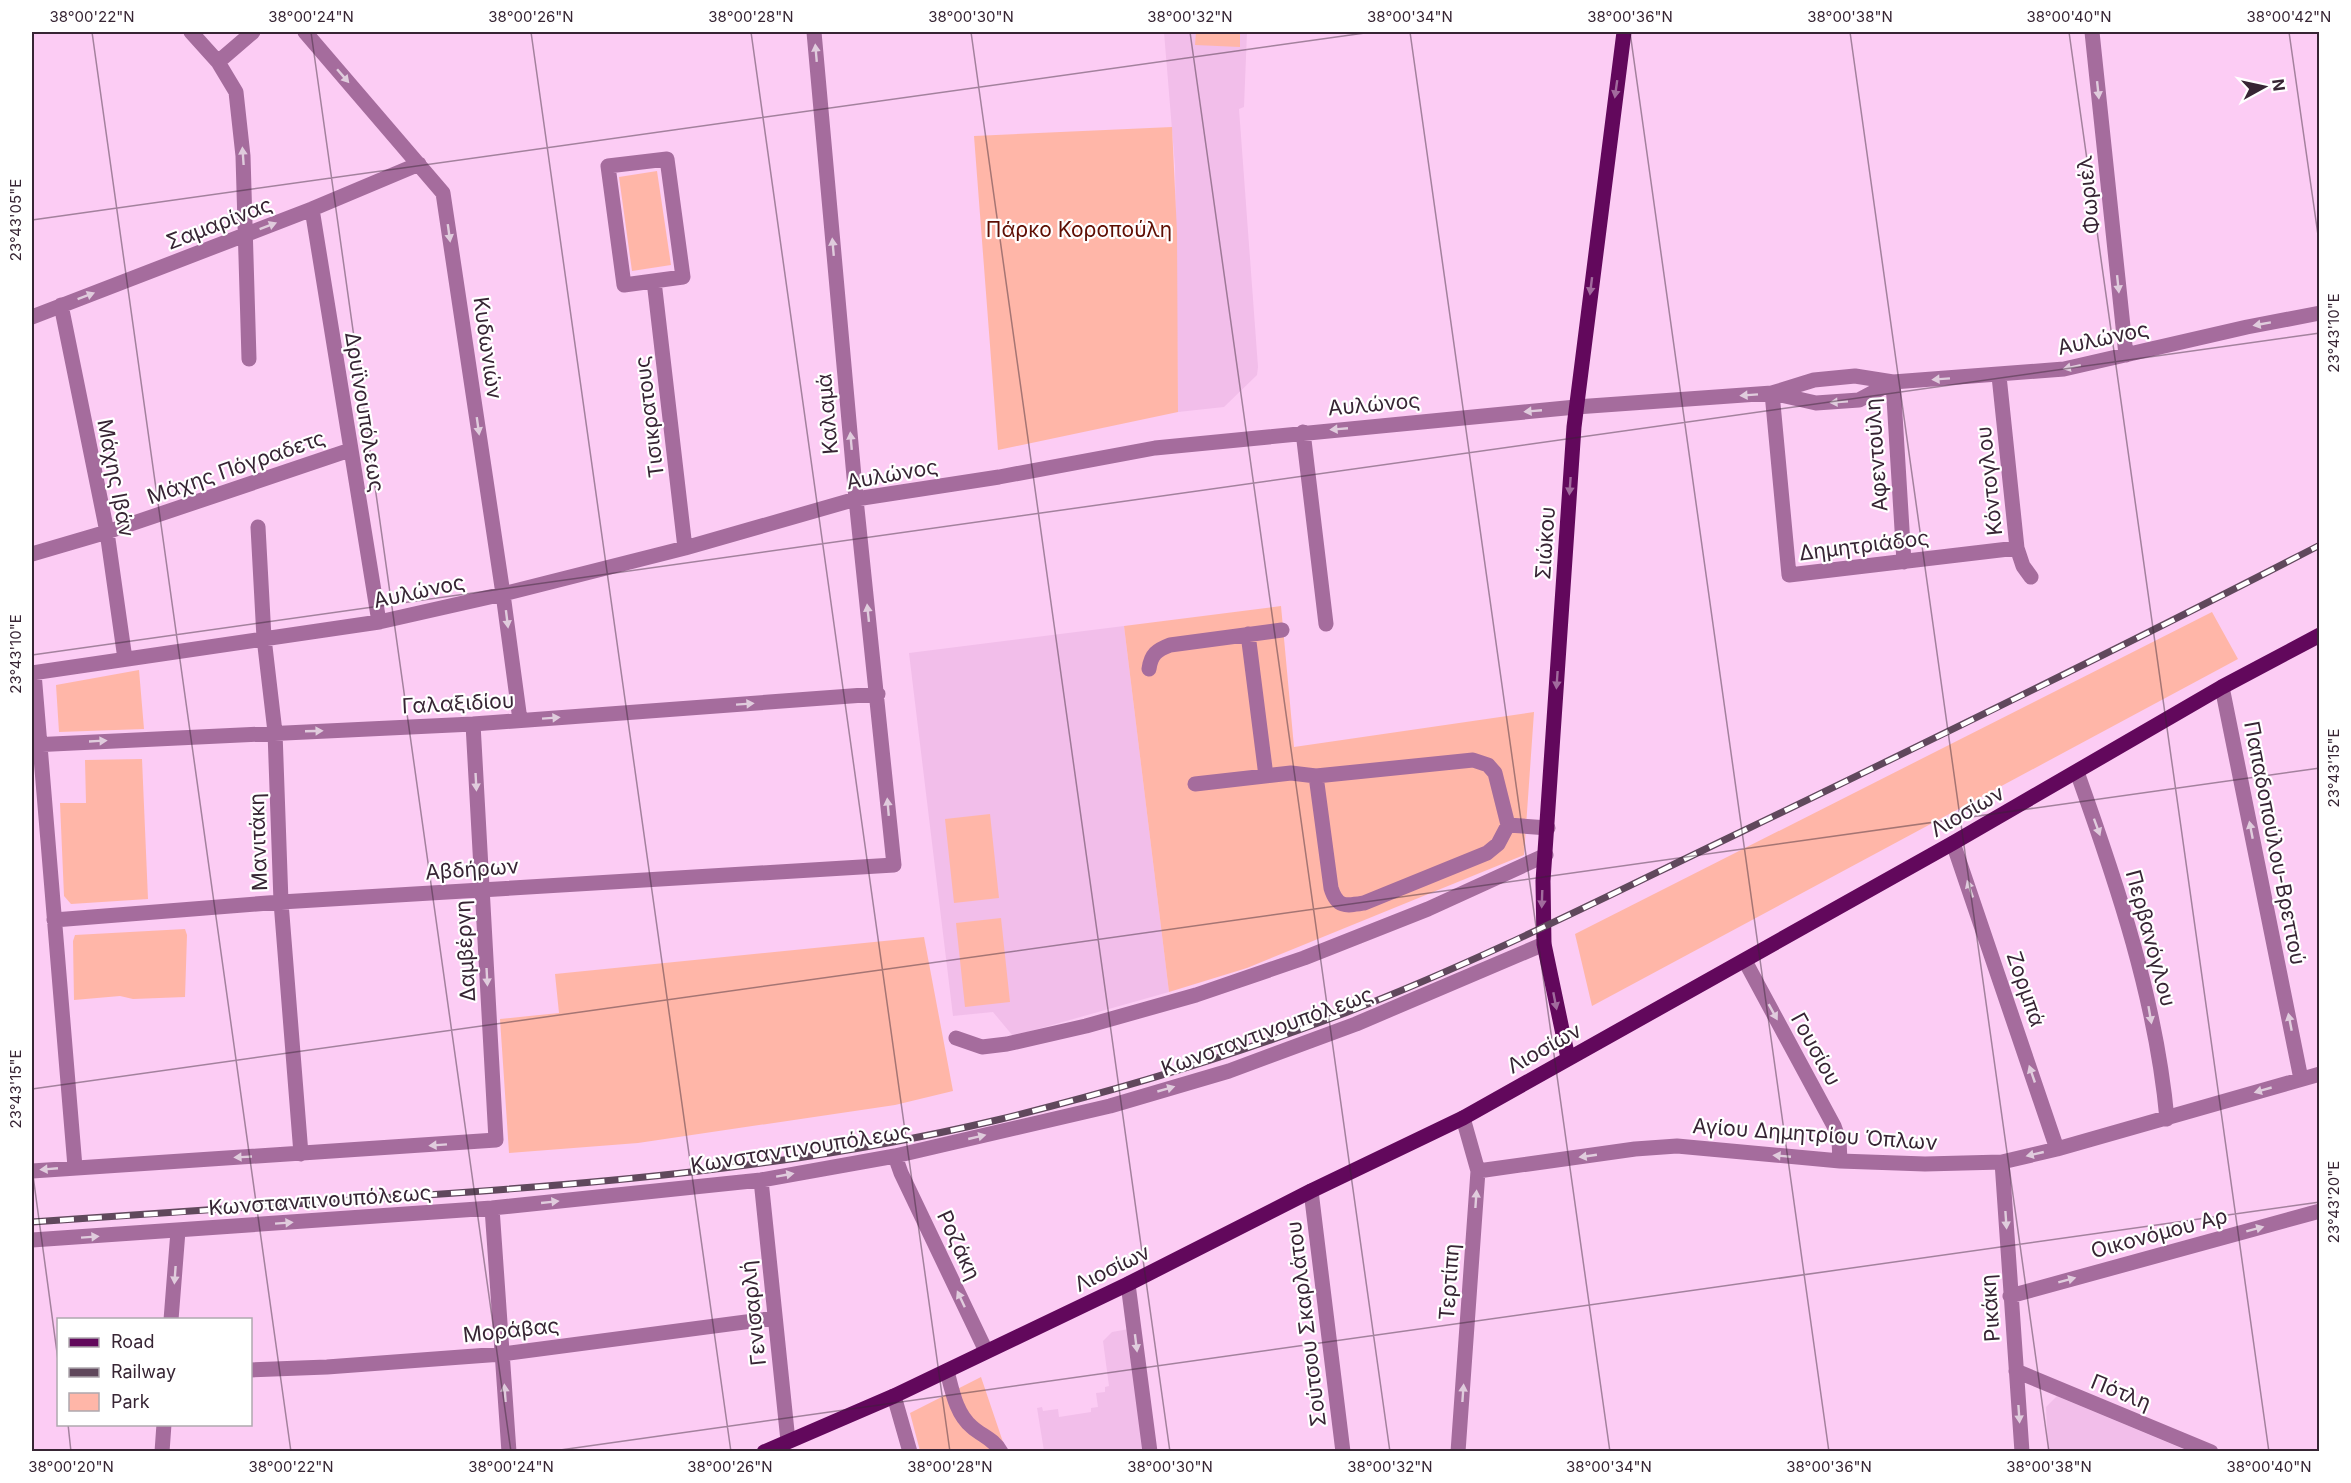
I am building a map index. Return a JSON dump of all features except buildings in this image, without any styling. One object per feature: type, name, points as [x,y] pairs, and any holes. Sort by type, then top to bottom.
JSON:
[{"type":"main road","name":"Σιώκου","points":[[1568,1058],[1544,944],[1542,899],[1576,406],[1624,32]]},
{"type":"main road","name":"Λιοσίων","points":[[777,1448],[894,1396],[1128,1284],[1311,1191],[1463,1118],[1953,843],[2222,687],[2319,635]]},
{"type":"street","points":[[191,32],[218,62],[236,92],[243,156],[249,359]]},
{"type":"street","points":[[218,62],[252,32]]},
{"type":"street","name":"Κυδωνιών","points":[[305,32],[443,193],[520,720]]},
{"type":"street","name":"Καλαμά","points":[[814,32],[856,499],[894,865]]},
{"type":"street","name":"Φωριέλ","points":[[2092,32],[2126,355]]},
{"type":"street","points":[[667,159],[682,277],[654,281],[624,285],[608,166],[667,159]]},
{"type":"street","name":"Σαμαρίνας","points":[[32,317],[312,209],[419,164]]},
{"type":"street","name":"Δρυϊνουπόλεως","points":[[312,209],[379,622]]},
{"type":"street","name":"Τισικρατους","points":[[654,281],[685,548]]},
{"type":"street","name":"Μάχης Ιβάν","points":[[61,305],[106,532],[125,659]]},
{"type":"street","name":"Αυλώνος","points":[[33,673],[379,622],[503,594],[685,548],[856,499],[988,479],[1155,448],[1576,406],[1772,393],[1814,380],[1855,376],[1893,382],[1999,376],[2064,369],[2319,313]]},
{"type":"street","name":"Κόντογλου","points":[[1999,376],[2017,548],[2022,566],[2031,577]]},
{"type":"street","name":"Αυλώνος","points":[[1772,393],[1816,403],[1859,400],[1893,382]]},
{"type":"street","name":"Αφεντούλη","points":[[1893,382],[1904,562]]},
{"type":"street","name":"Δημητριάδος","points":[[1772,393],[1789,575],[2017,548]]},
{"type":"street","points":[[1303,432],[1326,624]]},
{"type":"street","name":"Μάχης Πόγραδετς","points":[[32,554],[106,532],[350,450]]},
{"type":"street","name":"Μανιτάκη","points":[[258,527],[264,638],[275,732],[281,902],[301,1154]]},
{"type":"street","points":[[1149,669],[1151,658],[1157,650],[1170,645],[1282,630]]},
{"type":"street","points":[[1248,634],[1266,776]]},
{"type":"street","points":[[33,673],[36,744],[75,1167]]},
{"type":"street","name":"Παπαδοπούλου-Βρεττού","points":[[2222,687],[2301,1079]]},
{"type":"street","name":"Γαλαξιδίου","points":[[36,744],[473,724],[878,694]]},
{"type":"street","name":"Δαμβέργη","points":[[301,1154],[496,1140],[473,724]]},
{"type":"street","points":[[1195,784],[1291,773],[1316,776],[1473,760],[1488,765],[1495,773],[1508,825],[1498,844],[1487,853],[1364,903],[1341,904],[1334,898],[1331,888],[1316,776]]},
{"type":"street","name":"Περβανόγλου","points":[[2077,772],[2112,871],[2134,948],[2147,1001],[2167,1119]]},
{"type":"street","points":[[1508,825],[1548,828]]},
{"type":"street","name":"Ζορμπά","points":[[1953,843],[2057,1149]]},
{"type":"street","points":[[956,1038],[982,1047],[1007,1044],[1086,1026],[1196,995],[1304,958],[1418,913],[1546,855]]},
{"type":"street","name":"Αβδήρων","points":[[54,920],[281,902],[894,865]]},
{"type":"street","name":"Κωνσταντινουπόλεως","points":[[32,1240],[492,1208],[761,1180],[896,1156],[1110,1106],[1229,1071],[1356,1024],[1544,944]]},
{"type":"street","name":"Γουσίου","points":[[1744,961],[1834,1125],[1839,1140],[1840,1161]]},
{"type":"street","name":"Αγίου Δημητρίου Όπλων","points":[[1478,1172],[1635,1149],[1677,1146],[1840,1161],[1925,1164],[2002,1162],[2167,1119],[2319,1074]]},
{"type":"street","name":"Τερτίπη","points":[[1458,1452],[1478,1172],[1463,1118]]},
{"type":"street","points":[[32,1171],[301,1154]]},
{"type":"street","name":"Ροζάκη","points":[[896,1156],[901,1173],[986,1352]]},
{"type":"street","name":"Ρικάκη","points":[[2002,1162],[2022,1452]]},
{"type":"street","name":"Γενισαρλή","points":[[761,1180],[775,1318],[777,1448]]},
{"type":"street","name":"Σούτσου Σκαρλάτου","points":[[1311,1191],[1343,1452]]},
{"type":"street","points":[[492,1208],[510,1452]]},
{"type":"street","name":"Οικονόμου Αρ","points":[[2010,1296],[2319,1211]]},
{"type":"street","points":[[171,1318],[178,1231]]},
{"type":"street","points":[[1128,1284],[1150,1452]]},
{"type":"street","name":"Μοράβας","points":[[252,1370],[327,1367],[502,1354],[775,1318]]},
{"type":"street","points":[[947,1371],[964,1419],[972,1428],[990,1438],[1001,1452]]},
{"type":"street","name":"Πότλη","points":[[2016,1371],[2211,1452]]},
{"type":"street","points":[[894,1396],[910,1452]]},
{"type":"street","points":[[162,1452],[164,1426]]},
{"type":"shaded area","points":[[1164,32],[1247,32],[1244,107],[1239,109],[1257,375],[1224,407],[1178,412],[1175,166]]},
{"type":"shaded area","points":[[1124,626],[1169,992],[1013,1036],[993,1012],[953,1016],[909,653]]},
{"type":"shaded area","points":[[1129,1329],[1146,1451],[1044,1451],[1037,1408],[1042,1407],[1043,1411],[1058,1409],[1059,1417],[1091,1412],[1091,1408],[1098,1407],[1096,1393],[1105,1392],[1105,1387],[1109,1386],[1103,1341],[1112,1332]]},
{"type":"shaded area","points":[[2057,1396],[2188,1451],[2048,1451],[2046,1407]]},
{"type":"green space","points":[[1196,32],[1240,32],[1240,47],[1195,45]]},
{"type":"green space","name":"Πάρκο Κοροπούλη","points":[[1172,127],[1177,232],[1178,412],[998,450],[974,136]]},
{"type":"green space","points":[[657,171],[671,265],[632,271],[619,177]]},
{"type":"green space","points":[[1281,606],[1294,747],[1534,712],[1524,855],[1247,968],[1169,992],[1124,626]]},
{"type":"green space","points":[[2212,612],[2238,659],[1592,1006],[1575,934]]},
{"type":"green space","points":[[139,670],[144,729],[59,732],[56,685]]},
{"type":"green space","points":[[142,759],[148,899],[71,904],[64,896],[60,803],[86,803],[85,760]]},
{"type":"green space","points":[[990,814],[999,898],[954,903],[945,819]]},
{"type":"green space","points":[[1001,918],[1010,1002],[965,1007],[956,923]]},
{"type":"green space","points":[[185,929],[187,935],[185,997],[133,999],[120,996],[74,1000],[73,941],[75,935]]},
{"type":"green space","points":[[924,937],[953,1091],[895,1105],[638,1143],[509,1153],[500,1019],[559,1013],[555,974]]},
{"type":"green space","points":[[981,1377],[1006,1451],[920,1451],[910,1413]]},
{"type":"railway","points":[[32,1222],[546,1186],[773,1162],[923,1136],[997,1120],[1129,1085],[1302,1029],[1396,993],[1496,949],[1960,726],[2320,545]]}]
